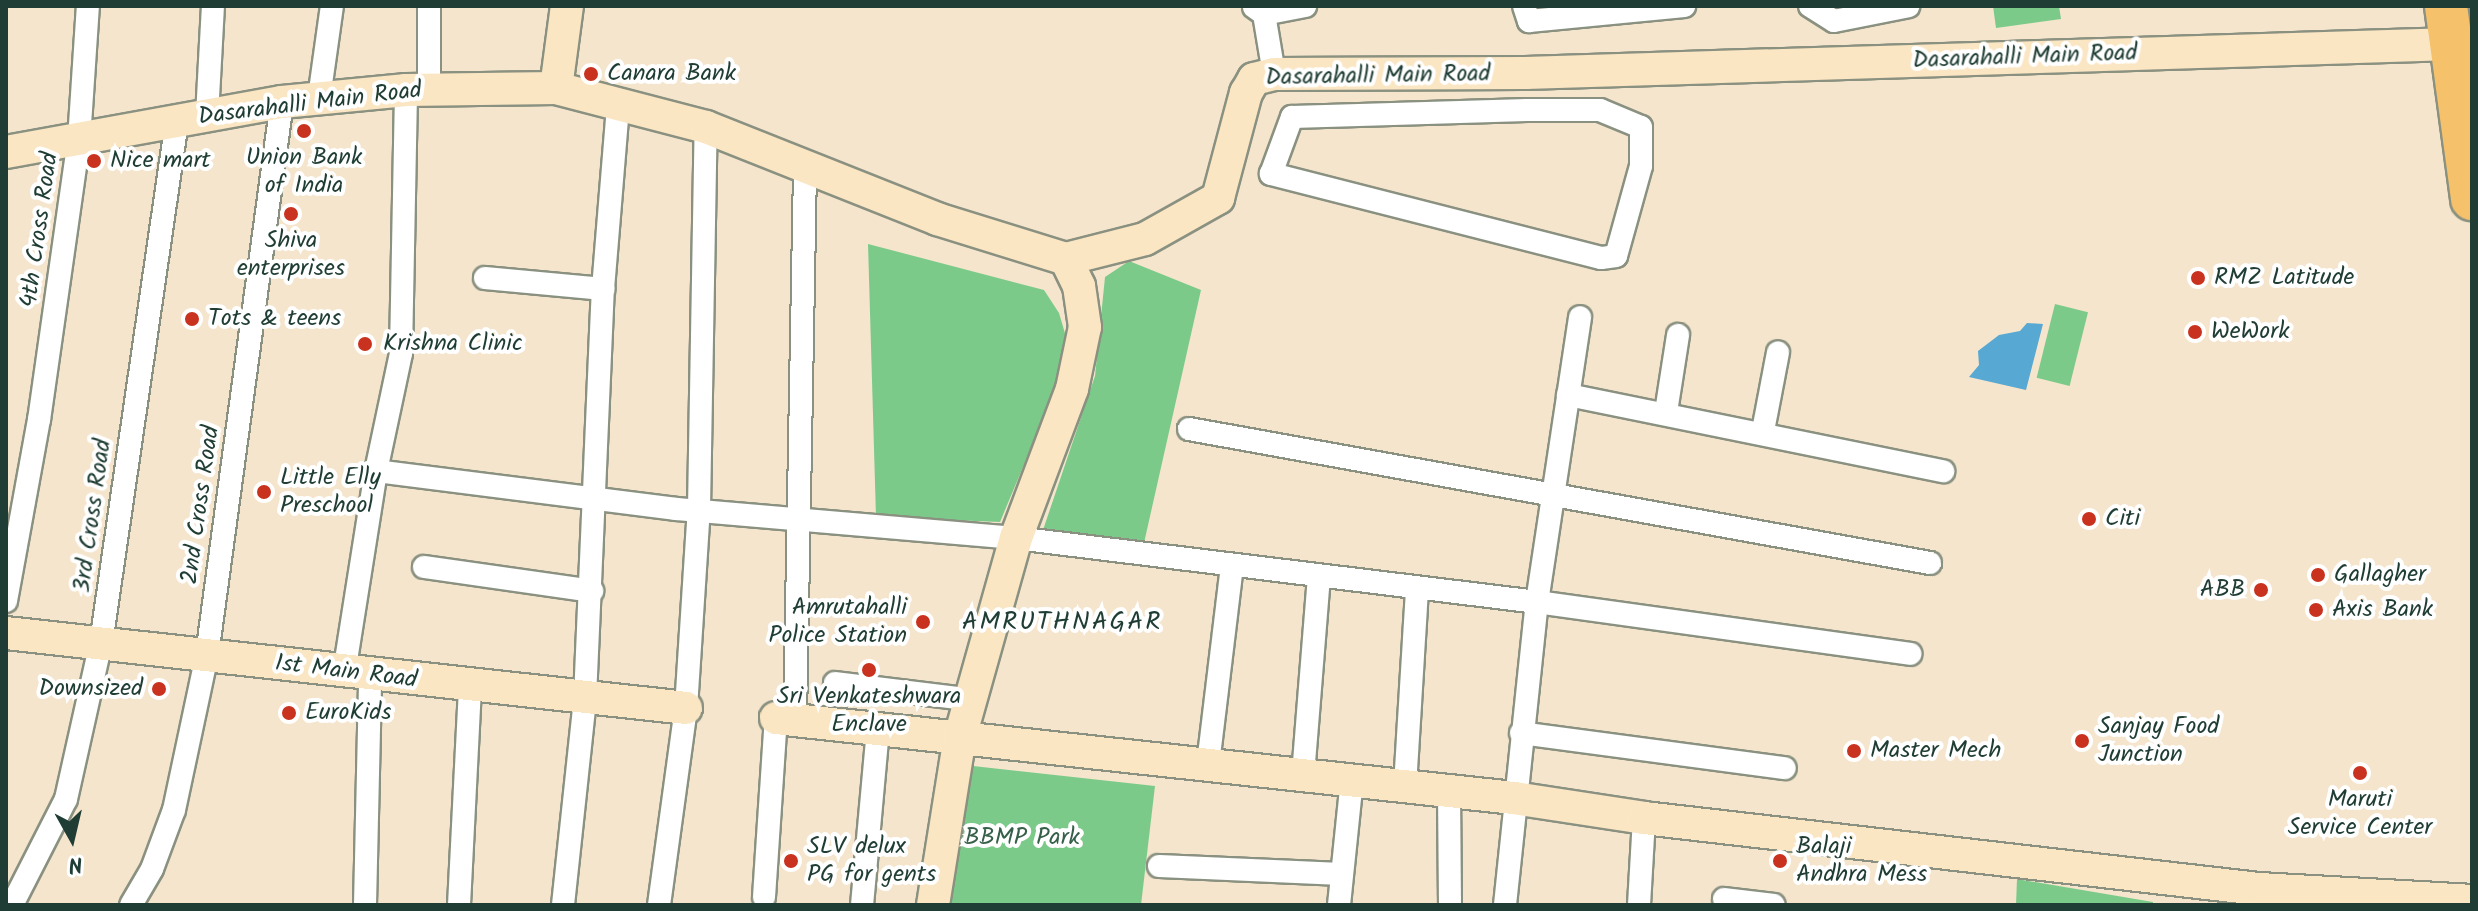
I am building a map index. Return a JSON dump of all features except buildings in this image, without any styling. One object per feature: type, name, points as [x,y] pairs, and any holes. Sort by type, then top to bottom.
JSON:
[{"type":"highway","points":[[2457,56],[2472,199]]},
{"type":"street","name":"4th Cross Road","points":[[6,601],[39,420],[79,140],[88,6]]},
{"type":"street","name":"3rd Cross Road","points":[[12,905],[66,799],[101,643],[213,6]]},
{"type":"street","points":[[319,98],[332,6]]},
{"type":"street","points":[[365,905],[357,675],[376,471],[401,353],[418,89],[429,6]]},
{"type":"street","points":[[556,88],[567,6]]},
{"type":"street","points":[[1274,74],[1259,10],[1305,6]]},
{"type":"street","points":[[1524,6],[1529,21],[1684,6]]},
{"type":"street","points":[[1810,6],[1834,21],[1909,6]]},
{"type":"street","name":"Dasarahalli Main Road","points":[[6,152],[282,102],[418,89],[556,88],[706,127],[937,219],[1066,259],[1145,239],[1218,198],[1246,93],[1254,79],[1274,74],[2457,56]]},
{"type":"street","points":[[1527,110],[1540,72]]},
{"type":"street","points":[[1540,72],[1557,110]]},
{"type":"street","name":"2nd Cross Road","points":[[131,905],[152,869],[174,810],[207,655],[282,102]]},
{"type":"street","points":[[563,905],[585,698],[597,499],[603,289],[618,105]]},
{"type":"street","points":[[1527,110],[1600,110],[1641,127],[1641,166],[1616,256],[1601,258],[1271,174],[1292,117],[1527,110]]},
{"type":"street","points":[[659,905],[686,708],[699,509],[706,127]]},
{"type":"street","points":[[764,897],[785,719],[800,521],[805,168]]},
{"type":"street","points":[[933,905],[960,737],[973,700],[1016,538],[1072,389],[1085,327],[1079,286],[1066,259]]},
{"type":"street","points":[[485,278],[603,289]]},
{"type":"street","points":[[1505,905],[1537,602],[1580,317]]},
{"type":"street","points":[[1666,412],[1678,335]]},
{"type":"street","points":[[1763,431],[1778,352]]},
{"type":"street","points":[[1568,395],[1763,431],[1943,471]]},
{"type":"street","points":[[1189,429],[1930,563]]},
{"type":"street","points":[[376,471],[800,521],[1016,538],[1319,578],[1537,602],[1910,654]]},
{"type":"street","points":[[1208,764],[1232,565]]},
{"type":"street","points":[[424,567],[592,591]]},
{"type":"street","points":[[1303,775],[1319,578]]},
{"type":"street","points":[[1405,786],[1417,588]]},
{"type":"street","name":"1st Main Road","points":[[6,633],[357,675],[686,708]]},
{"type":"street","points":[[835,683],[973,700]]},
{"type":"street","points":[[459,905],[470,687]]},
{"type":"street","points":[[785,719],[1514,798],[1644,818],[2259,889],[2472,901]]},
{"type":"street","points":[[862,905],[878,728]]},
{"type":"street","points":[[1521,733],[1785,768]]},
{"type":"street","points":[[1339,905],[1352,780]]},
{"type":"street","points":[[1449,791],[1450,905]]},
{"type":"street","points":[[1639,905],[1644,818]]},
{"type":"street","points":[[1159,866],[1342,874]]},
{"type":"street","points":[[1724,899],[1774,905]]},
{"type":"green space","points":[[1993,6],[2059,6],[2061,19],[1996,28]]},
{"type":"green space","points":[[868,244],[1044,290],[1059,313],[1067,340],[1064,369],[1000,522],[876,517]]},
{"type":"green space","points":[[1129,261],[1201,290],[1144,543],[1043,530],[1095,376],[1105,277]]},
{"type":"green space","points":[[2055,304],[2088,312],[2070,386],[2037,378]]},
{"type":"green space","name":"BBMP Park","points":[[964,765],[1155,786],[1141,905],[947,905]]},
{"type":"green space","points":[[2017,879],[2153,902],[2153,905],[2016,905]]},
{"type":"water","points":[[2027,323],[2043,324],[2026,390],[1969,377],[1979,365],[1978,351],[1999,335],[2020,331]]},
{"type":"place","name":"Canara Bank","points":[[591,74]]},
{"type":"place","name":"Union Bank of India","points":[[304,131]]},
{"type":"place","name":"Nice mart","points":[[94,161]]},
{"type":"place","name":"Shiva enterprises","points":[[291,214]]},
{"type":"place","name":"RMZ Latitude","points":[[2198,278]]},
{"type":"place","name":"Tots & teens","points":[[192,319]]},
{"type":"place","name":"WeWork","points":[[2195,332]]},
{"type":"place","name":"Krishna Clinic","points":[[365,344]]},
{"type":"place","name":"Little Elly Preschool","points":[[264,492]]},
{"type":"place","name":"Citi","points":[[2089,519]]},
{"type":"place","name":"Gallagher","points":[[2318,575]]},
{"type":"place","name":"ABB","points":[[2261,590]]},
{"type":"place","name":"Axis Bank","points":[[2316,610]]},
{"type":"place","name":"Amrutahalli Police Station","points":[[923,622]]},
{"type":"place","name":"Sri Venkateshwara Enclave","points":[[869,670]]},
{"type":"place","name":"Downsized","points":[[159,689]]},
{"type":"place","name":"EuroKids","points":[[289,713]]},
{"type":"place","name":"Sanjay Food Junction","points":[[2082,741]]},
{"type":"place","name":"Master Mech","points":[[1854,751]]},
{"type":"place","name":"Maruti Service Center","points":[[2360,773]]},
{"type":"place","name":"SLV delux PG for gents","points":[[791,861]]},
{"type":"place","name":"Balaji Andhra Mess","points":[[1780,861]]},
{"type":"district","name":"AMRUTHNAGAR","points":[[1062,623]]}]
